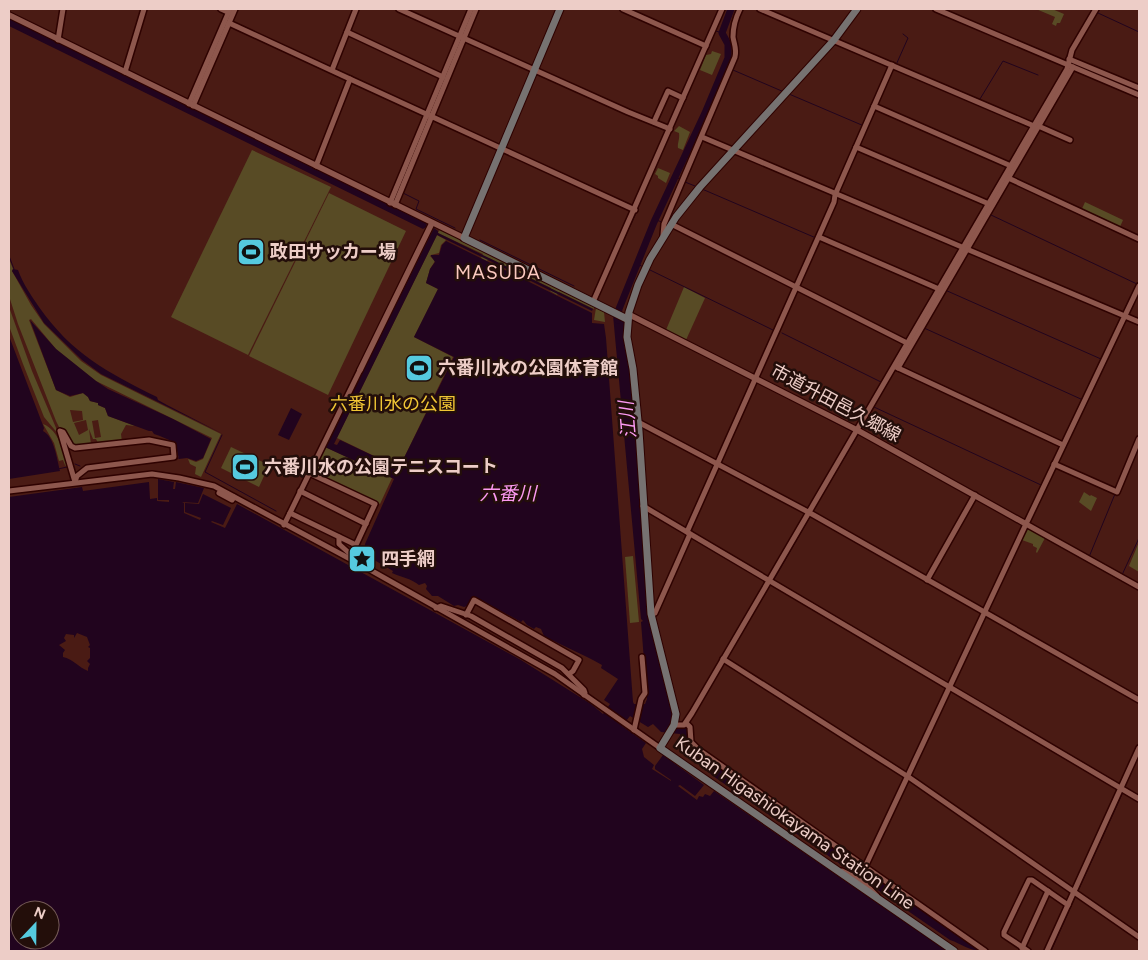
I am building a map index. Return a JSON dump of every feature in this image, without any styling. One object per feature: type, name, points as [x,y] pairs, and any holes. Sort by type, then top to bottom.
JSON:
[{"type":"main road","points":[[561,9],[464,238],[626,317]]},
{"type":"main road","name":"Kuban Higashiokayama Station Line","points":[[857,9],[834,40],[694,194],[671,224],[644,272],[626,317],[638,422],[651,614],[676,717],[660,748],[954,951]]},
{"type":"street","points":[[58,40],[63,9]]},
{"type":"street","points":[[125,72],[144,9]]},
{"type":"street","points":[[220,9],[231,12]]},
{"type":"street","points":[[332,70],[356,9]]},
{"type":"street","points":[[399,9],[670,129]]},
{"type":"street","points":[[393,204],[462,37],[471,9]]},
{"type":"street","points":[[429,115],[443,77],[476,9]]},
{"type":"street","points":[[622,9],[706,46]]},
{"type":"street","points":[[593,302],[722,9]]},
{"type":"street","points":[[663,236],[664,224],[735,57],[733,33],[736,17],[740,9]]},
{"type":"street","points":[[760,9],[1070,140]]},
{"type":"street","points":[[936,9],[1139,88]]},
{"type":"street","points":[[672,728],[690,721],[966,248],[1067,69],[1073,63],[1072,50],[1096,9]]},
{"type":"street","points":[[191,105],[231,12]]},
{"type":"street","points":[[191,105],[229,23],[231,12]]},
{"type":"street","points":[[9,15],[464,238]]},
{"type":"street","points":[[229,23],[634,210]]},
{"type":"street","points":[[348,32],[443,77]]},
{"type":"street","points":[[1073,63],[1139,95]]},
{"type":"street","points":[[651,614],[655,613],[798,288],[892,66]]},
{"type":"street","points":[[316,166],[351,79]]},
{"type":"street","points":[[654,122],[668,91],[683,98]]},
{"type":"street","points":[[875,107],[1011,166]]},
{"type":"street","points":[[896,367],[907,343],[966,248],[989,204],[1036,125]]},
{"type":"street","points":[[702,136],[1139,322]]},
{"type":"street","points":[[857,148],[989,204]]},
{"type":"street","points":[[1006,177],[1139,239]]},
{"type":"street","points":[[284,525],[432,223]]},
{"type":"street","points":[[671,224],[907,343]]},
{"type":"street","points":[[819,238],[939,289]]},
{"type":"street","points":[[862,880],[908,777],[1139,286]]},
{"type":"street","name":"市道升田邑久郷線","points":[[626,317],[757,378],[859,431],[1026,525]]},
{"type":"street","points":[[896,367],[1063,445]]},
{"type":"street","points":[[638,422],[811,514],[1139,700]]},
{"type":"street","points":[[60,431],[63,432],[75,448],[149,440],[173,445],[174,457],[87,468],[77,476],[75,482],[60,431]]},
{"type":"street","points":[[1055,465],[1116,492],[1139,439]]},
{"type":"street","points":[[290,514],[356,545],[366,524],[375,504],[310,472]]},
{"type":"street","points":[[9,491],[133,475],[161,474],[206,484],[365,567],[554,674],[660,748]]},
{"type":"street","points":[[300,491],[366,524]]},
{"type":"street","points":[[219,493],[232,500],[234,497]]},
{"type":"street","points":[[927,580],[974,497]]},
{"type":"street","points":[[643,506],[1139,799]]},
{"type":"street","points":[[1026,525],[1139,587]]},
{"type":"street","points":[[339,537],[339,544],[365,567]]},
{"type":"street","points":[[466,614],[474,600],[579,660],[573,671],[569,674]]},
{"type":"street","points":[[436,608],[441,606],[471,616],[562,668],[584,690],[584,695]]},
{"type":"street","points":[[634,730],[640,704],[645,693],[642,658]]},
{"type":"street","points":[[725,660],[908,777],[1139,937]]},
{"type":"street","points":[[690,721],[691,742],[696,748],[985,951]]},
{"type":"street","points":[[1047,951],[1123,790],[1139,748]]},
{"type":"street","points":[[837,871],[843,871],[862,880],[880,900]]},
{"type":"street","points":[[1028,951],[1004,935],[1004,932],[1028,880],[1032,880],[1068,905]]},
{"type":"street","points":[[1022,948],[1048,891]]},
{"type":"green space","points":[[1036,9],[1052,9],[1064,14],[1060,23],[1057,23],[1056,26],[1052,24],[1055,17]]},
{"type":"green space","points":[[712,51],[721,54],[712,75],[700,70],[706,55],[711,54]]},
{"type":"green space","points":[[679,126],[690,132],[683,150],[678,148],[679,133],[674,131]]},
{"type":"green space","name":"政田サッカー場","points":[[252,150],[331,187],[248,355],[171,317]]},
{"type":"green space","points":[[658,168],[670,173],[666,183],[655,174]]},
{"type":"green space","points":[[329,193],[406,231],[328,395],[249,356]]},
{"type":"green space","points":[[1085,202],[1123,220],[1119,229],[1081,211]]},
{"type":"green space","points":[[440,229],[595,305],[594,309],[559,292],[557,295],[550,291],[551,288],[489,258],[487,261],[481,258],[483,254],[438,233]]},
{"type":"green space","name":"六番川水の公園","points":[[437,235],[446,240],[441,245],[439,253],[430,256],[435,261],[430,269],[426,283],[438,289],[414,337],[453,357],[399,468],[337,438]]},
{"type":"green space","points":[[9,259],[12,271],[44,324],[81,361],[101,375],[221,434],[201,477],[195,474],[196,467],[190,464],[188,459],[196,462],[203,459],[212,438],[96,381],[56,349],[31,319],[29,320],[56,390],[70,397],[83,393],[90,401],[98,403],[98,405],[105,408],[108,416],[135,426],[126,425],[121,434],[122,442],[112,441],[99,445],[96,439],[93,439],[89,429],[91,444],[75,447],[56,421],[9,296]],"holes":[[[70,410],[82,411],[83,420],[73,422]],[[86,420],[88,430],[79,435],[74,423]],[[98,420],[101,437],[95,438],[92,421]]]},
{"type":"green space","points":[[684,287],[705,298],[686,340],[666,330]]},
{"type":"green space","points":[[9,307],[32,371],[59,435],[44,417],[23,364],[9,326]]},
{"type":"green space","points":[[596,308],[604,312],[605,322],[594,320]]},
{"type":"green space","points":[[43,424],[49,427],[57,437],[63,449],[68,468],[63,460],[59,461],[54,443]]},
{"type":"green space","name":"六番川水の公園テニスコート","points":[[231,447],[269,465],[259,487],[221,468]]},
{"type":"green space","points":[[325,447],[392,478],[380,504],[316,474],[314,469]]},
{"type":"green space","points":[[1084,492],[1097,498],[1091,511],[1079,502]]},
{"type":"green space","points":[[1027,530],[1045,538],[1037,553],[1037,548],[1033,544],[1022,540]]},
{"type":"green space","points":[[1139,542],[1139,572],[1129,566]]},
{"type":"green space","points":[[633,556],[639,622],[630,623],[625,557]]},
{"type":"water","name":"六番川","points":[[434,228],[438,233],[593,309],[592,311],[437,235],[334,444],[337,445],[340,440],[399,468],[454,357],[414,337],[438,289],[426,283],[430,269],[435,262],[431,255],[439,255],[442,245],[446,241],[592,313],[592,323],[604,324],[606,338],[633,702],[634,704],[645,704],[647,699],[641,622],[643,621],[641,619],[613,315],[624,320],[624,345],[629,366],[634,409],[649,625],[651,626],[673,706],[673,729],[681,729],[686,725],[689,727],[691,744],[866,871],[875,875],[982,951],[969,949],[950,940],[713,776],[701,765],[681,739],[680,734],[661,732],[653,724],[648,727],[630,716],[622,726],[646,743],[642,749],[644,757],[654,765],[652,769],[671,781],[655,769],[663,755],[704,785],[695,796],[680,785],[678,786],[697,800],[699,796],[703,797],[705,794],[710,796],[714,791],[947,951],[9,951],[9,497],[82,487],[83,491],[149,482],[150,499],[157,498],[157,501],[169,502],[169,500],[158,500],[158,479],[174,482],[173,489],[175,489],[176,482],[204,488],[198,503],[182,502],[184,503],[184,513],[200,520],[201,518],[185,512],[185,503],[199,504],[203,494],[231,508],[223,525],[211,522],[225,528],[237,504],[521,660],[591,704],[603,714],[610,704],[604,700],[618,679],[601,668],[602,665],[544,636],[541,629],[536,627],[534,629],[523,620],[521,622],[476,597],[472,597],[467,606],[464,607],[454,606],[438,596],[432,596],[426,589],[425,583],[419,585],[392,573],[393,571],[364,554],[365,544],[394,479],[325,447]],"holes":[[[77,633],[87,637],[90,645],[88,647],[90,648],[90,658],[87,661],[90,664],[88,671],[70,659],[63,657],[65,650],[59,645],[66,641],[64,638],[66,634],[74,635],[74,638]]]},
{"type":"water","points":[[13,269],[18,270],[30,294],[51,323],[78,350],[106,370],[223,434],[101,374],[82,360],[44,323],[12,271]]},
{"type":"water","points":[[30,320],[56,349],[108,389],[211,439],[203,458],[196,461],[187,458],[179,459],[175,442],[154,434],[152,431],[108,416],[105,408],[98,405],[98,403],[90,401],[83,393],[70,396],[56,390]]},
{"type":"water","points":[[9,336],[44,428],[43,431],[52,443],[60,471],[9,479]]},
{"type":"water","points":[[291,408],[302,414],[289,440],[278,435]]},
{"type":"waterway","points":[[58,23],[60,9]]},
{"type":"waterway","name":"江川","points":[[618,320],[619,309],[654,222],[705,113],[728,58],[728,44],[722,33],[731,9]]},
{"type":"waterway","points":[[1073,59],[1074,52],[1099,9]]},
{"type":"waterway","points":[[1098,13],[1139,32]]},
{"type":"waterway","points":[[9,22],[423,225]]},
{"type":"waterway","name":"江川","points":[[716,31],[722,33]]},
{"type":"waterway","points":[[896,65],[908,38],[903,34]]},
{"type":"waterway","points":[[637,209],[707,50]]},
{"type":"waterway","points":[[980,99],[1003,61],[1038,75]]},
{"type":"waterway","points":[[335,68],[352,78]]},
{"type":"waterway","points":[[733,70],[784,92]]},
{"type":"waterway","points":[[789,94],[864,126]]},
{"type":"waterway","points":[[395,197],[427,120]]},
{"type":"waterway","name":"江川","points":[[675,177],[680,179]]},
{"type":"waterway","points":[[685,182],[695,186]]},
{"type":"waterway","points":[[585,184],[633,206]]},
{"type":"waterway","points":[[702,189],[816,238]]},
{"type":"waterway","points":[[403,193],[419,201],[416,209],[455,228]]},
{"type":"waterway","points":[[598,297],[636,213]]},
{"type":"waterway","points":[[991,215],[1137,284]]},
{"type":"waterway","points":[[656,220],[662,222]]},
{"type":"waterway","points":[[480,240],[574,286]]},
{"type":"waterway","points":[[9,256],[14,269]]},
{"type":"waterway","name":"江川","points":[[638,264],[643,267]]},
{"type":"waterway","points":[[650,270],[775,331]]},
{"type":"waterway","points":[[945,290],[1101,359]]},
{"type":"waterway","points":[[924,328],[1083,400]]},
{"type":"waterway","points":[[782,333],[881,382]]},
{"type":"waterway","points":[[1093,390],[1116,341]]},
{"type":"waterway","points":[[861,429],[895,370]]},
{"type":"waterway","points":[[874,407],[1041,485]]},
{"type":"waterway","points":[[813,411],[853,432]]},
{"type":"waterway","points":[[813,511],[859,433]]},
{"type":"waterway","points":[[222,435],[205,472],[276,511]]},
{"type":"waterway","points":[[87,470],[179,458]]},
{"type":"waterway","points":[[75,464],[80,466]]},
{"type":"waterway","points":[[58,469],[67,467]]},
{"type":"waterway","points":[[1089,557],[1115,494]]},
{"type":"waterway","points":[[773,581],[811,515]]},
{"type":"waterway","points":[[1122,575],[1139,538]]},
{"type":"waterway","points":[[1055,543],[1139,590]]},
{"type":"waterway","points":[[727,658],[771,584]]},
{"type":"waterway","points":[[771,585],[946,688]]},
{"type":"waterway","points":[[689,723],[725,662]]},
{"type":"waterway","points":[[1124,788],[1139,755]]},
{"type":"waterway","points":[[1078,891],[1123,792]]},
{"type":"waterway","points":[[1051,951],[1076,895]]},
{"type":"place","name":"政田サッカー場","points":[[251,252]]},
{"type":"place","name":"六番川水の公園体育館","points":[[419,368]]},
{"type":"place","name":"六番川水の公園テニスコート","points":[[245,467]]},
{"type":"place","name":"四手網","points":[[362,559]]},
{"type":"district","name":"MASUDA","points":[[498,272]]}]
